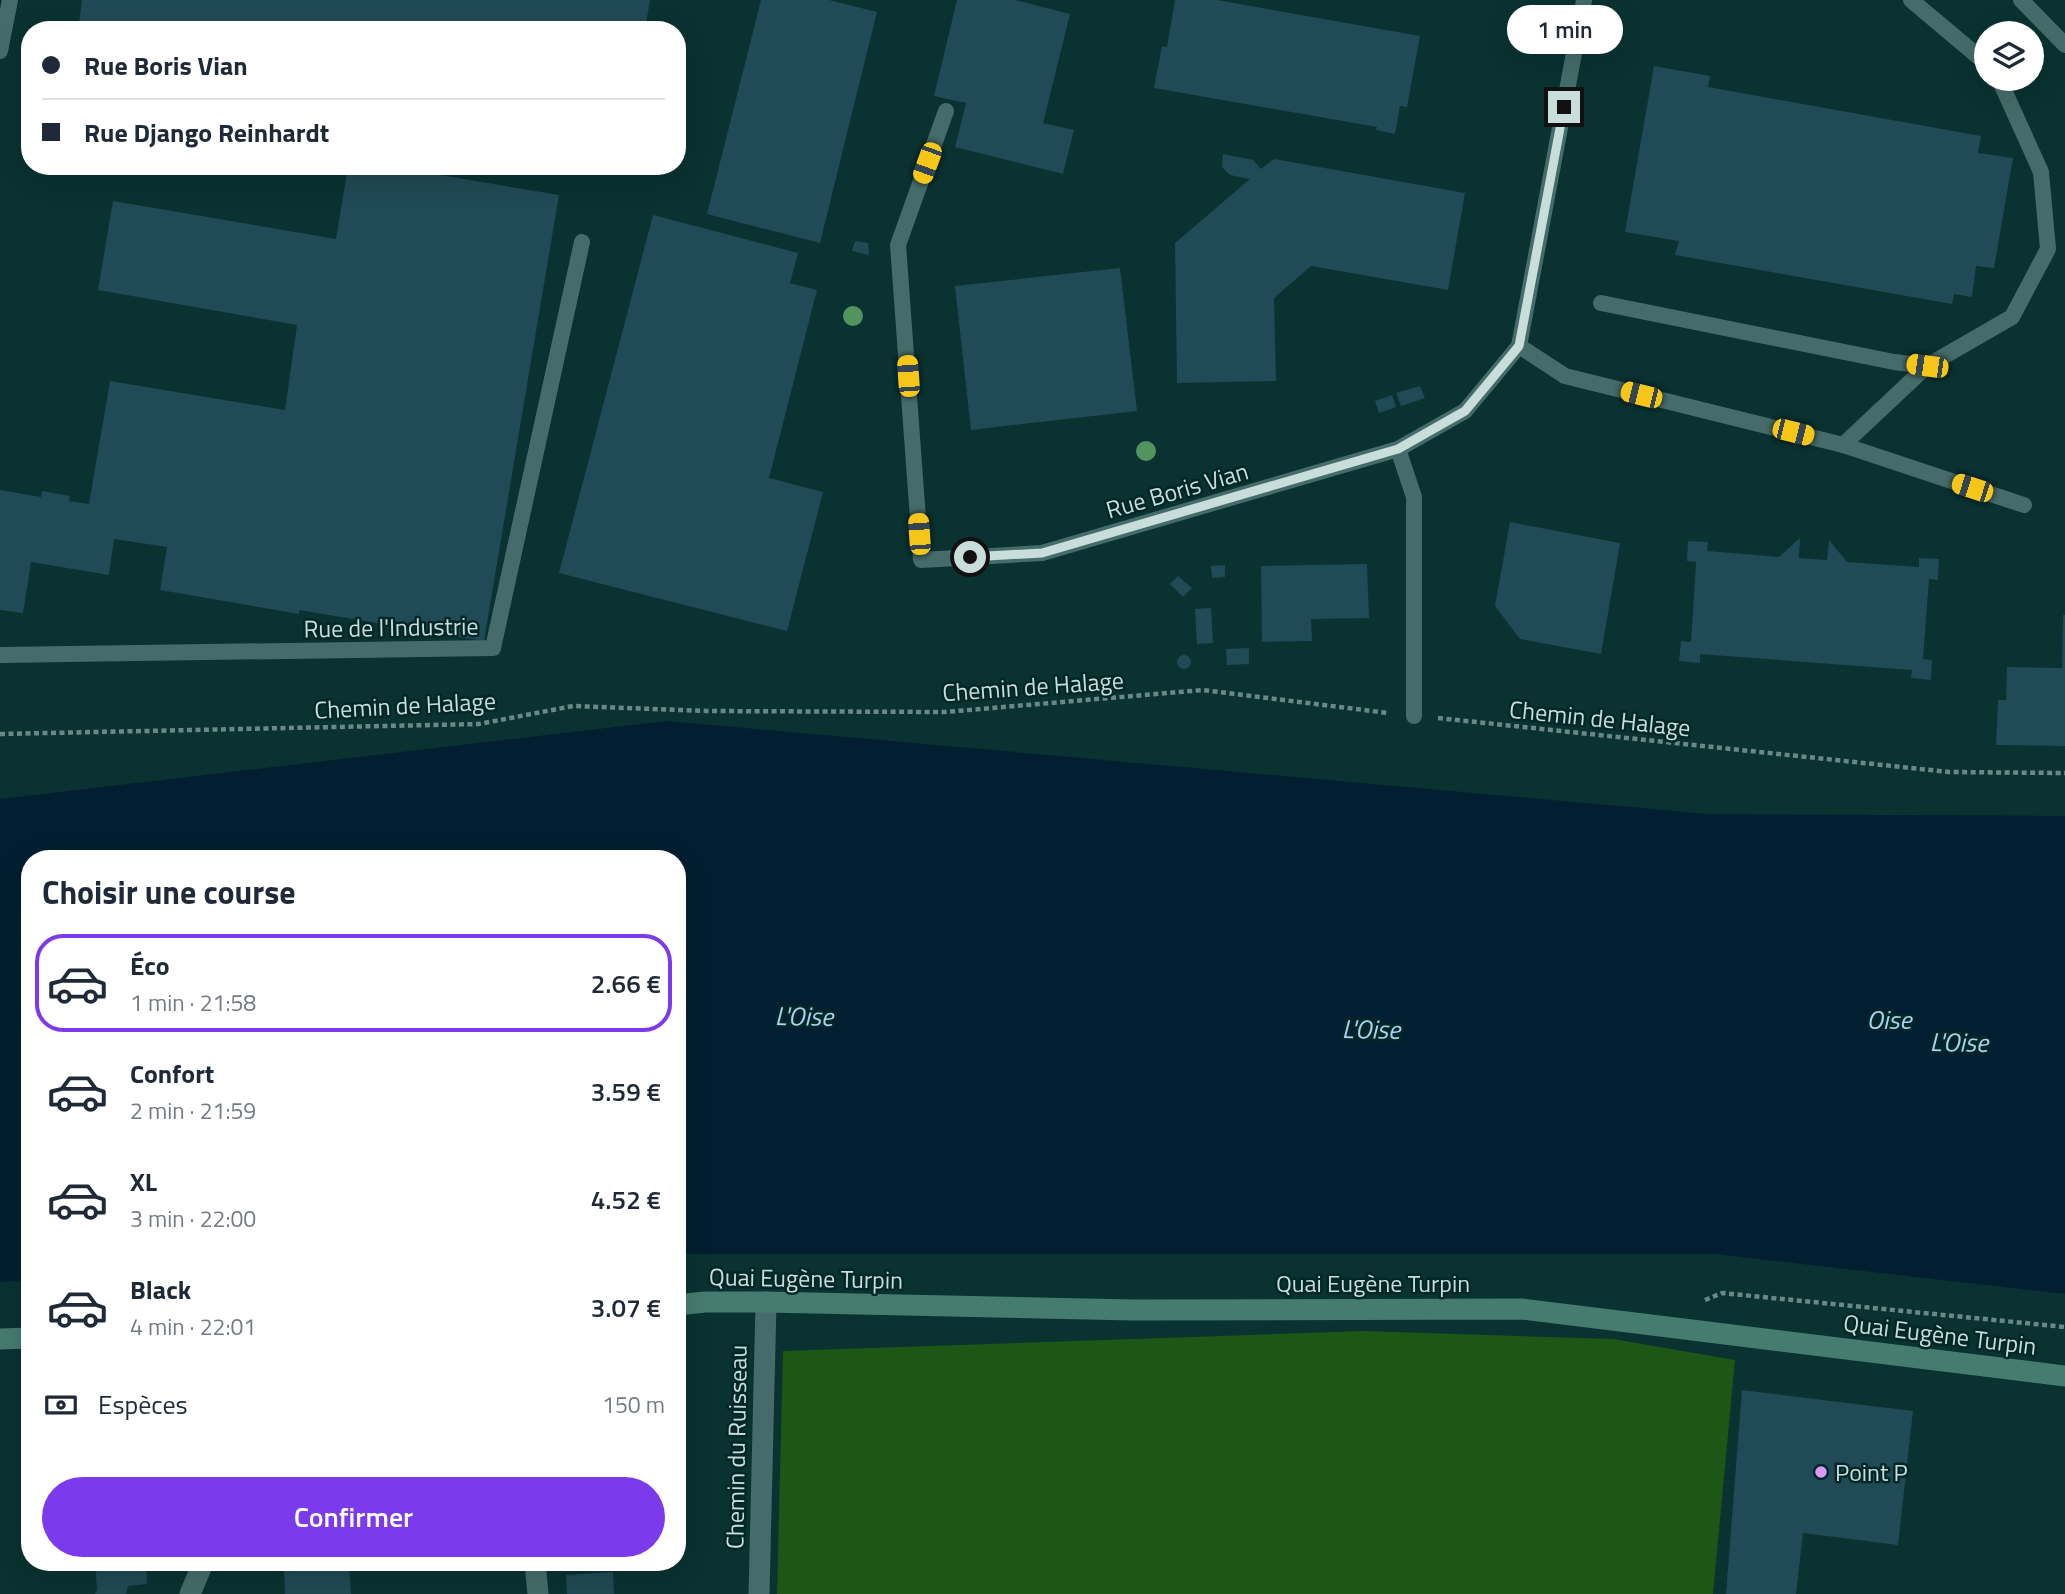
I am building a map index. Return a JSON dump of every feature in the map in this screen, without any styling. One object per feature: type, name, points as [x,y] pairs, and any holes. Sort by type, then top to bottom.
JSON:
[{"type":"main road","name":"Quai Eugène Turpin","points":[[686,1304],[766,1302],[1134,1310],[1522,1309],[2065,1376]]},
{"type":"main road","points":[[0,1339],[21,1338]]},
{"type":"street","name":"Chemin du Ruisseau","points":[[759,1594],[766,1302]]},
{"type":"street","points":[[190,1594],[200,1571]]},
{"type":"street","points":[[536,1571],[538,1594]]},
{"type":"lane","points":[[1584,0],[1519,346],[1565,376],[1843,444],[2024,505]]},
{"type":"lane","points":[[1911,0],[1974,53]]},
{"type":"lane","points":[[2021,0],[2065,45]]},
{"type":"lane","points":[[0,51],[6,8]]},
{"type":"lane","points":[[1843,444],[1927,366],[2012,317],[2048,249],[2041,172],[2004,91]]},
{"type":"lane","name":"Rue Boris Vian","points":[[946,111],[898,245],[922,560],[1042,553],[1398,449],[1465,411],[1519,346]]},
{"type":"lane","name":"Rue de l'Industrie","points":[[0,655],[493,648],[582,242]]},
{"type":"lane","points":[[1601,303],[1895,362],[1927,366]]},
{"type":"lane","points":[[1398,449],[1414,497],[1414,716]]},
{"type":"path","name":"Chemin de Halage","points":[[0,734],[479,724],[573,706],[706,711],[945,712],[1203,690],[1414,716],[1949,772],[2065,774]]},
{"type":"path","points":[[1699,1303],[1722,1293],[2065,1327]]},
{"type":"green space","points":[[1363,1331],[1613,1339],[1735,1360],[1713,1594],[777,1594],[783,1351]]},
{"type":"water","points":[[667,721],[1708,814],[2065,816],[2065,1294],[1715,1254],[686,1254],[686,850],[21,850],[21,1281],[0,1282],[0,799]]},
{"type":"building","points":[[82,0],[650,0],[646,21],[79,21]]},
{"type":"building","points":[[761,0],[829,0],[877,12],[820,243],[707,214]]},
{"type":"building","points":[[957,0],[1015,0],[1070,14],[1043,123],[1074,130],[1063,174],[955,147],[966,103],[934,96]]},
{"type":"building","points":[[1175,0],[1217,0],[1420,36],[1407,107],[1400,106],[1395,134],[1376,130],[1377,127],[1154,88],[1162,46],[1167,47]]},
{"type":"building","points":[[1654,66],[1710,76],[1708,87],[1981,136],[1978,153],[2013,158],[1994,268],[1976,266],[1972,297],[1954,294],[1952,304],[1675,255],[1679,241],[1625,232]]},
{"type":"building","points":[[1223,154],[1253,160],[1261,169],[1274,159],[1465,193],[1448,290],[1311,266],[1274,298],[1276,381],[1177,383],[1175,243],[1250,179],[1230,175],[1222,167]]},
{"type":"building","points":[[347,175],[440,175],[559,195],[484,641],[160,590],[167,547],[114,539],[109,575],[31,562],[23,613],[0,610],[0,490],[41,497],[42,491],[70,496],[69,501],[89,504],[110,381],[285,410],[297,325],[98,290],[113,201],[336,239]]},
{"type":"building","points":[[653,215],[798,253],[790,283],[817,290],[769,478],[823,492],[787,631],[559,573]]},
{"type":"building","points":[[855,241],[868,243],[869,255],[852,251]]},
{"type":"building","points":[[1120,268],[1137,411],[971,430],[955,286]]},
{"type":"building","points":[[1420,386],[1425,398],[1401,406],[1396,393]]},
{"type":"building","points":[[1392,395],[1396,407],[1379,413],[1375,401]]},
{"type":"building","points":[[1510,522],[1620,543],[1601,654],[1520,639],[1495,606]]},
{"type":"building","points":[[1800,538],[1799,558],[1827,560],[1829,540],[1847,562],[1919,567],[1919,558],[1939,559],[1938,580],[1929,579],[1923,659],[1932,660],[1931,680],[1911,678],[1912,670],[1700,654],[1700,663],[1679,661],[1681,641],[1691,642],[1696,562],[1687,561],[1688,541],[1708,542],[1707,551],[1779,557]]},
{"type":"building","points":[[1367,564],[1369,618],[1311,619],[1312,641],[1262,642],[1261,566]]},
{"type":"building","points":[[1225,565],[1225,577],[1212,578],[1211,566]]},
{"type":"building","points":[[1178,576],[1192,588],[1183,597],[1170,584]]},
{"type":"building","points":[[1211,608],[1213,643],[1197,644],[1195,609]]},
{"type":"building","points":[[2063,615],[2065,746],[1996,745],[1998,700],[2006,700],[2007,667],[2062,668]]},
{"type":"building","points":[[1249,648],[1249,664],[1227,665],[1226,649]]},
{"type":"building","points":[[1184,655],[1189,657],[1189,667],[1184,669],[1179,667],[1177,662],[1179,657]]},
{"type":"building","name":"Point P","points":[[1742,1390],[1913,1411],[1898,1545],[1803,1533],[1796,1594],[1726,1594]]},
{"type":"building","points":[[96,1571],[146,1571],[147,1584],[128,1586],[126,1594],[95,1594]]},
{"type":"building","points":[[284,1571],[350,1571],[351,1594],[285,1594]]},
{"type":"building","points":[[613,1572],[614,1594],[567,1594],[566,1575]]},
{"type":"place","name":"Point P","points":[[1821,1472]]},
{"type":"route","points":[[970,557],[1042,553],[1398,449],[1465,411],[1519,346],[1564,107]]},
{"type":"water label","name":"L'Oise","points":[[804,1016]]},
{"type":"water label","name":"Oise","points":[[1889,1019]]},
{"type":"water label","name":"L'Oise","points":[[1371,1029]]},
{"type":"water label","name":"L'Oise","points":[[1959,1042]]}]
